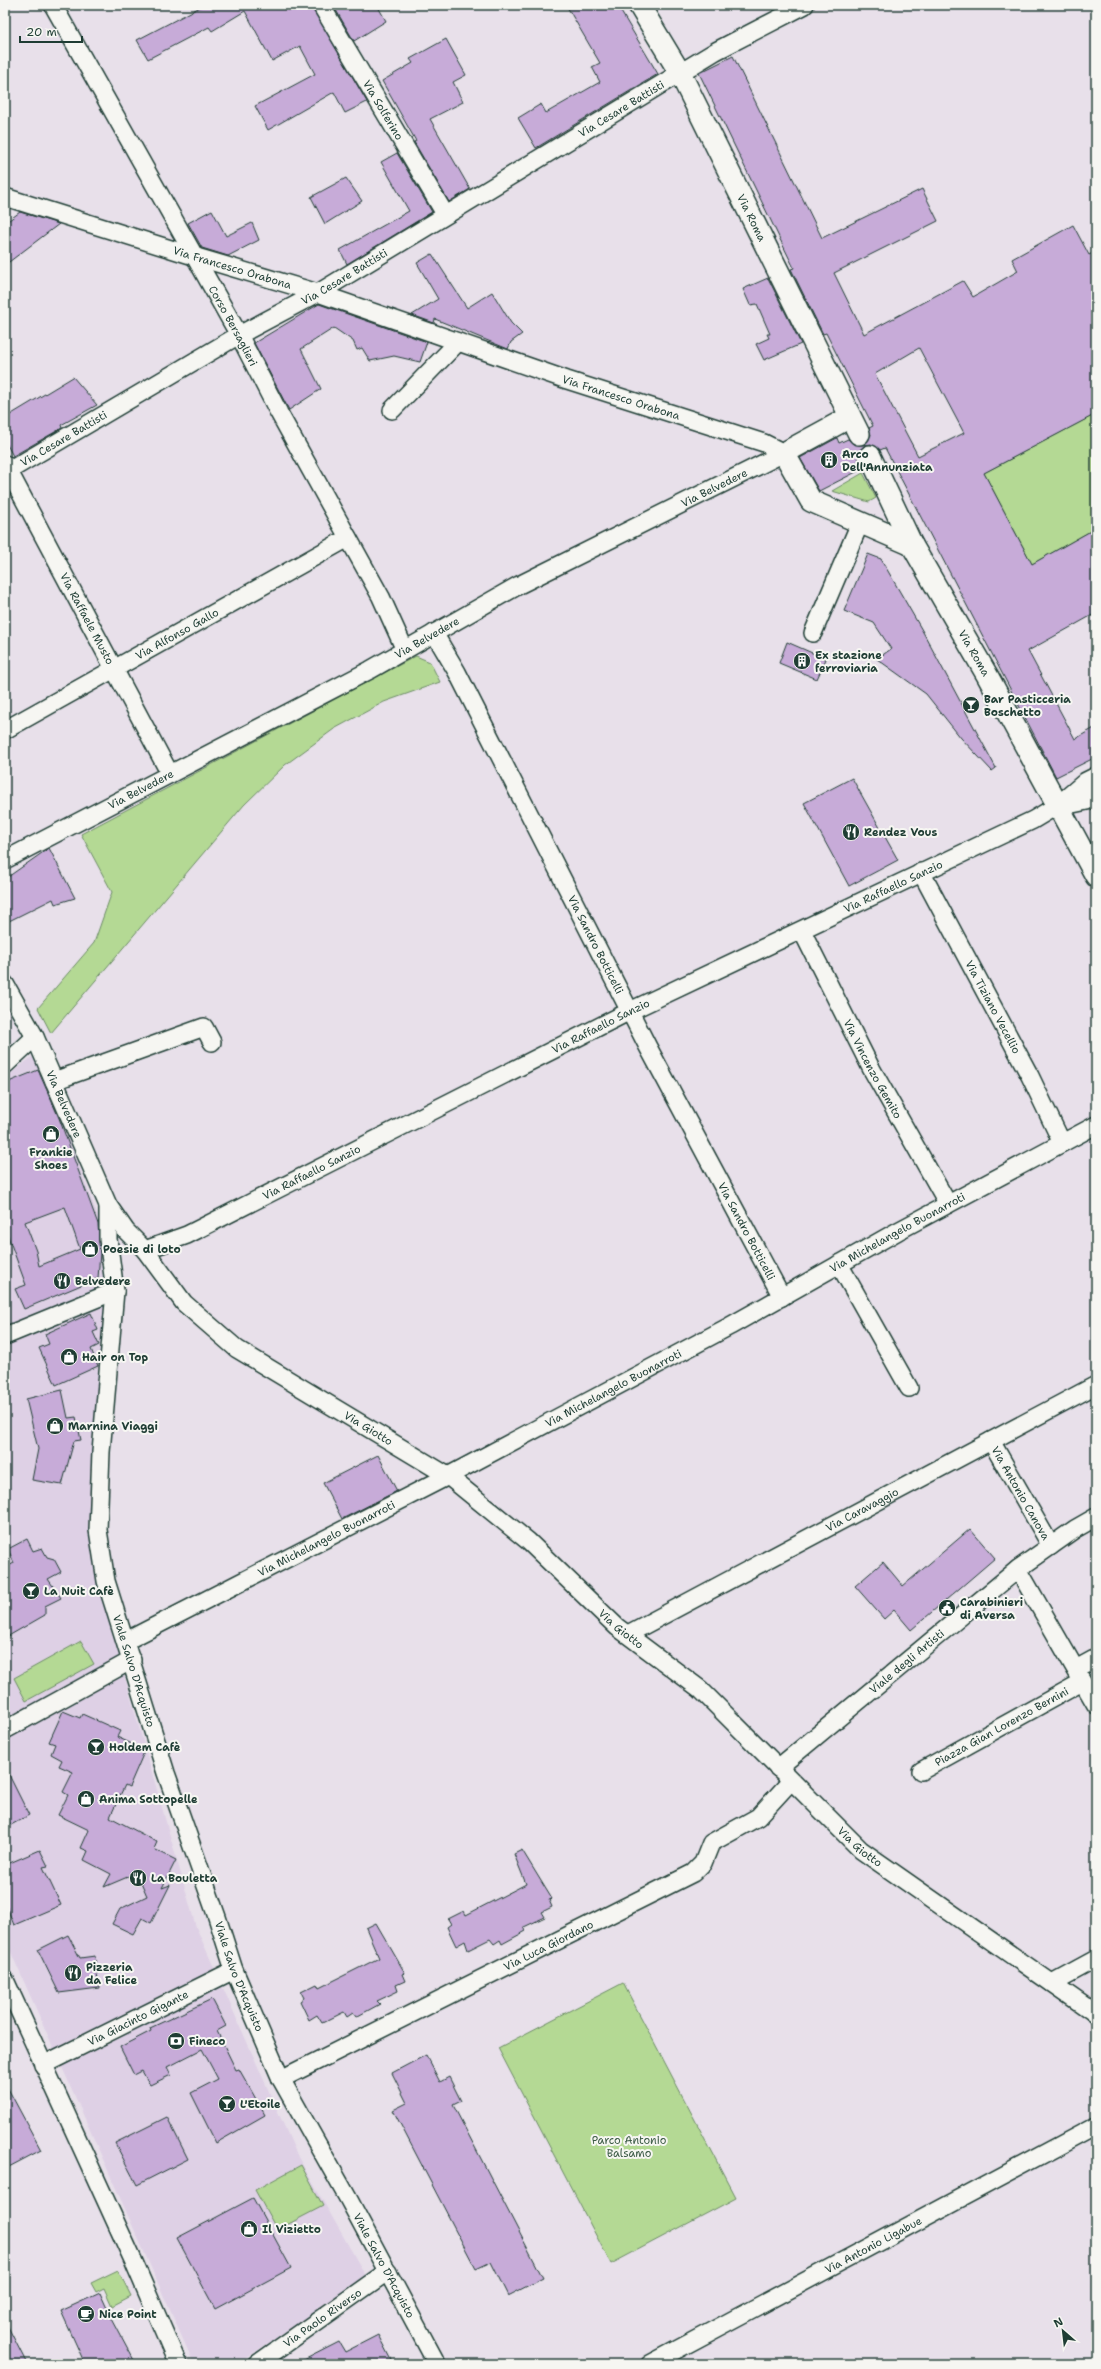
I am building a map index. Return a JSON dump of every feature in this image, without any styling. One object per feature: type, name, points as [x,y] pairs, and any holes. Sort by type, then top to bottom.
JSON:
[{"type":"street","name":"Corso Bersaglieri","points":[[53,5],[240,335],[276,407],[380,597],[405,650]]},
{"type":"street","name":"Via Solferino","points":[[321,5],[445,214]]},
{"type":"street","name":"Via Roma","points":[[639,5],[680,73],[854,426]]},
{"type":"street","name":"Via Cesare Battisti","points":[[6,469],[240,335],[318,293],[445,214],[716,51],[804,5]]},
{"type":"street","name":"Via Francesco Orabona","points":[[5,197],[197,258],[318,293],[567,380],[764,443],[784,453]]},
{"type":"street","points":[[392,410],[458,342]]},
{"type":"street","name":"Via Belvedere","points":[[5,860],[405,650],[518,585],[784,453],[854,426]]},
{"type":"street","points":[[784,453],[811,500],[912,545]]},
{"type":"street","name":"Via Roma","points":[[870,456],[912,545],[987,674],[1096,876]]},
{"type":"street","name":"Via Raffaele Musto","points":[[6,469],[115,668],[170,774]]},
{"type":"street","points":[[813,633],[860,523]]},
{"type":"street","name":"Via Alfonso Gallo","points":[[5,730],[348,538]]},
{"type":"street","name":"Via Sandro Botticelli","points":[[434,633],[460,678],[630,1011],[782,1297]]},
{"type":"street","name":"Via Raffaello Sanzio","points":[[145,1250],[187,1235],[630,1011],[802,931],[921,872],[1033,820],[1058,805],[1086,781],[1096,776]]},
{"type":"street","points":[[1058,805],[1096,797]]},
{"type":"street","name":"Via Tiziano Vecellio","points":[[921,872],[1026,1069],[1062,1143]]},
{"type":"street","name":"Via Vincenzo Gemito","points":[[802,931],[871,1068],[948,1204]]},
{"type":"street","name":"Via Belvedere","points":[[5,984],[35,1037],[108,1205]]},
{"type":"street","points":[[54,1081],[204,1027],[212,1042]]},
{"type":"street","points":[[5,1064],[35,1037]]},
{"type":"street","name":"Via Michelangelo Buonarroti","points":[[126,1641],[448,1476],[782,1297],[948,1204],[1096,1125]]},
{"type":"street","name":"Via Giotto","points":[[108,1205],[126,1231],[145,1250],[184,1303],[237,1349],[448,1476],[528,1540],[628,1634],[700,1689],[861,1850],[1096,2014]]},
{"type":"street","name":"Viale Salvo D'Acquisto","points":[[108,1205],[108,1239],[115,1291],[101,1452],[98,1530],[106,1581],[132,1660],[166,1773],[217,1917],[234,1970],[281,2080],[388,2271],[437,2364]]},
{"type":"street","points":[[839,1264],[909,1388]]},
{"type":"street","points":[[5,1336],[115,1291]]},
{"type":"street","name":"Via Caravaggio","points":[[628,1634],[1096,1385]]},
{"type":"street","name":"Via Antonio Canova","points":[[991,1441],[1051,1546]]},
{"type":"street","name":"Viale degli Artisti","points":[[778,1768],[1018,1569],[1096,1517]]},
{"type":"street","points":[[1018,1569],[1096,1705]]},
{"type":"street","name":"Piazza Gian Lorenzo Bernini","points":[[921,1771],[1079,1675],[1096,1658]]},
{"type":"street","points":[[5,1730],[132,1660]]},
{"type":"street","name":"Via Luca Giordano","points":[[281,2080],[693,1873],[703,1863],[710,1843],[758,1817],[791,1781]]},
{"type":"street","points":[[1052,1983],[1096,1958]]},
{"type":"street","name":"Via Giacinto Gigante","points":[[43,2065],[234,1970]]},
{"type":"street","points":[[5,1980],[133,2260],[178,2364]]},
{"type":"street","name":"Via Antonio Ligabue","points":[[650,2364],[1096,2126]]},
{"type":"street","name":"Via Paolo Riverso","points":[[257,2364],[388,2271]]},
{"type":"shaded area","points":[[37,1053],[105,1235],[109,1279],[92,1531],[108,1618],[196,1927],[298,2157],[367,2278],[237,2364],[194,2364],[5,1939],[5,1078]]},
{"type":"green space","points":[[1092,416],[1096,424],[1096,528],[1032,564],[984,473]]},
{"type":"green space","points":[[863,473],[876,498],[869,502],[832,491]]},
{"type":"green space","points":[[416,656],[430,662],[440,682],[384,702],[334,729],[285,765],[244,805],[51,1033],[38,1008],[94,943],[112,892],[81,834]]},
{"type":"green space","points":[[81,1641],[94,1664],[26,1701],[14,1678]]},
{"type":"green space","name":"Parco Antonio Balsamo","points":[[623,1983],[736,2198],[611,2264],[498,2048]]},
{"type":"green space","points":[[301,2165],[323,2206],[277,2230],[255,2190]]},
{"type":"green space","points":[[118,2270],[131,2296],[112,2306],[104,2288],[96,2292],[91,2283]]},
{"type":"building","points":[[204,5],[311,5],[367,102],[345,113],[334,92],[268,130],[255,106],[315,74],[300,46],[272,61],[245,11],[212,31],[209,27],[148,59],[137,40]]},
{"type":"building","points":[[333,5],[377,5],[386,21],[354,41]]},
{"type":"building","points":[[566,5],[617,5],[658,74],[536,148],[518,118],[541,104],[546,113],[600,82],[592,67],[600,63]]},
{"type":"building","points":[[446,39],[466,75],[453,82],[463,102],[430,119],[470,189],[449,202],[414,142],[416,141],[382,81],[413,63],[410,59]]},
{"type":"building","points":[[733,56],[822,238],[922,189],[938,221],[834,273],[864,334],[963,281],[973,297],[1018,271],[1012,259],[1073,225],[1089,255],[1096,251],[1096,414],[984,473],[1032,564],[1096,528],[1096,613],[1028,651],[1075,739],[1096,727],[1096,757],[1056,777],[885,448],[880,450],[871,444],[865,445],[858,455],[859,461],[854,464],[858,471],[819,491],[800,458],[837,438],[839,443],[848,439],[853,444],[864,445],[871,435],[869,428],[873,426],[826,333],[823,334],[791,269],[794,268],[699,73]],"holes":[[[919,348],[964,433],[918,456],[875,374]]]},
{"type":"building","points":[[397,153],[432,212],[347,264],[340,250],[409,211],[381,162]]},
{"type":"building","points":[[346,178],[362,201],[325,224],[311,197]]},
{"type":"building","points":[[212,210],[226,236],[252,223],[259,240],[228,256],[202,248],[188,223]]},
{"type":"building","points":[[20,212],[59,224],[5,265],[5,223]]},
{"type":"building","points":[[432,254],[467,308],[492,292],[511,323],[522,334],[511,342],[508,349],[435,319],[434,323],[412,315],[438,299],[417,263]]},
{"type":"building","points":[[768,278],[801,344],[764,360],[756,344],[769,338],[767,334],[770,334],[757,304],[750,305],[743,289]]},
{"type":"building","points":[[319,304],[427,342],[420,362],[394,356],[370,361],[362,348],[357,350],[353,341],[334,328],[301,349],[321,389],[289,410],[254,343]]},
{"type":"building","points":[[73,377],[97,405],[61,425],[62,428],[13,456],[5,441],[5,418]]},
{"type":"building","points":[[868,554],[881,559],[923,632],[996,768],[992,771],[961,738],[926,694],[877,659],[891,649],[874,623],[844,611]]},
{"type":"building","name":"Ex stazione ferroviaria","points":[[787,642],[826,659],[817,679],[779,663]]},
{"type":"building","name":"Rendez Vous","points":[[852,778],[898,860],[849,886],[804,803]]},
{"type":"building","points":[[49,848],[75,898],[55,904],[53,899],[5,923],[5,879]]},
{"type":"building","points":[[38,1070],[59,1118],[98,1224],[100,1253],[98,1278],[24,1309],[15,1289],[26,1285],[5,1228],[5,1087],[11,1081]],"holes":[[[65,1207],[80,1249],[39,1266],[36,1251],[25,1222]]]},
{"type":"building","name":"Hair on Top","points":[[91,1313],[98,1330],[93,1332],[99,1345],[91,1349],[98,1366],[56,1385],[39,1348],[49,1344],[45,1334]]},
{"type":"building","name":"Marnina Viaggi","points":[[62,1390],[68,1418],[76,1417],[81,1440],[74,1441],[62,1485],[32,1480],[38,1449],[26,1399]]},
{"type":"building","points":[[378,1455],[397,1491],[342,1519],[323,1483]]},
{"type":"building","points":[[970,1529],[995,1558],[911,1630],[894,1610],[884,1619],[855,1586],[883,1562],[903,1586]]},
{"type":"building","name":"La Nuit Cafè","points":[[27,1539],[33,1551],[42,1548],[47,1557],[54,1559],[61,1572],[48,1579],[61,1598],[45,1606],[45,1615],[5,1638],[5,1568],[14,1563],[8,1549]]},
{"type":"building","points":[[63,1711],[80,1718],[82,1714],[120,1731],[117,1737],[145,1750],[129,1787],[125,1785],[110,1817],[157,1842],[154,1849],[176,1860],[162,1888],[170,1885],[151,1923],[142,1918],[133,1934],[112,1924],[120,1909],[147,1896],[137,1873],[104,1887],[111,1874],[84,1860],[88,1851],[81,1848],[89,1830],[58,1815],[68,1795],[63,1792],[73,1772],[59,1766],[62,1760],[51,1754],[55,1744],[49,1742]]},
{"type":"building","points":[[5,1767],[29,1815],[11,1825],[5,1813]]},
{"type":"building","points":[[40,1850],[48,1866],[43,1867],[61,1905],[14,1925],[5,1903],[5,1865]]},
{"type":"building","points":[[522,1850],[552,1899],[549,1900],[552,1907],[542,1912],[545,1917],[524,1927],[526,1931],[502,1944],[500,1940],[494,1944],[490,1939],[468,1950],[465,1941],[456,1946],[447,1927],[451,1924],[448,1919],[464,1911],[466,1915],[526,1884],[514,1854]]},
{"type":"building","points":[[376,1923],[405,1973],[402,1974],[405,1981],[396,1985],[398,1991],[377,2001],[380,2004],[356,2017],[353,2013],[347,2017],[344,2012],[322,2023],[317,2015],[309,2020],[300,2001],[304,1998],[301,1992],[317,1984],[319,1988],[379,1958],[366,1928]]},
{"type":"building","name":"Pizzeria da Felice","points":[[68,1935],[80,1958],[95,1956],[99,1988],[59,1993],[38,1950]]},
{"type":"building","points":[[212,1999],[226,2026],[217,2031],[236,2070],[239,2069],[265,2115],[216,2143],[191,2093],[218,2079],[202,2049],[167,2067],[171,2075],[150,2085],[142,2071],[134,2075],[120,2047],[151,2031],[150,2028]]},
{"type":"building","points":[[426,2055],[440,2082],[449,2077],[461,2101],[453,2105],[543,2278],[508,2296],[491,2262],[476,2269],[393,2110],[407,2103],[392,2073]]},
{"type":"building","points":[[5,2083],[41,2150],[5,2169]]},
{"type":"building","points":[[167,2117],[188,2159],[137,2185],[115,2143]]},
{"type":"building","points":[[253,2198],[291,2268],[215,2309],[177,2238]]},
{"type":"building","points":[[100,2293],[136,2364],[85,2364],[61,2311]]},
{"type":"building","points":[[5,2321],[27,2364],[5,2364]]},
{"type":"building","points":[[378,2335],[393,2364],[296,2364],[339,2342],[345,2352]]},
{"type":"place","name":"Arco Dell'Annunziata","points":[[829,460]]},
{"type":"place","name":"Ex stazione ferroviaria","points":[[802,661]]},
{"type":"place","name":"Bar Pasticceria Boschetto","points":[[971,705]]},
{"type":"place","name":"Rendez Vous","points":[[851,832]]},
{"type":"place","name":"Frankie Shoes","points":[[51,1134]]},
{"type":"place","name":"Poesie di loto","points":[[90,1249]]},
{"type":"place","name":"Belvedere","points":[[62,1281]]},
{"type":"place","name":"Hair on Top","points":[[69,1357]]},
{"type":"place","name":"Marnina Viaggi","points":[[55,1426]]},
{"type":"place","name":"La Nuit Cafè","points":[[31,1591]]},
{"type":"place","name":"Carabinieri di Aversa","points":[[947,1608]]},
{"type":"place","name":"Holdem Cafè","points":[[96,1747]]},
{"type":"place","name":"Anima Sottopelle","points":[[86,1799]]},
{"type":"place","name":"La Bouletta","points":[[138,1878]]},
{"type":"place","name":"Pizzeria da Felice","points":[[73,1973]]},
{"type":"place","name":"Fineco","points":[[176,2041]]},
{"type":"place","name":"L'Etoile","points":[[227,2104]]},
{"type":"place","name":"Il Vizietto","points":[[249,2229]]},
{"type":"place","name":"Nice Point","points":[[86,2314]]}]
